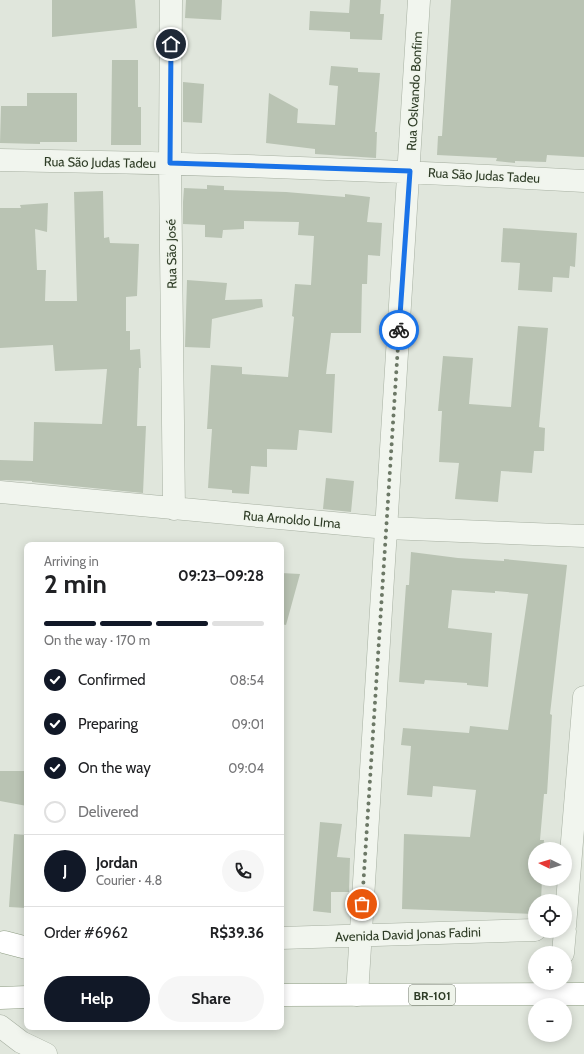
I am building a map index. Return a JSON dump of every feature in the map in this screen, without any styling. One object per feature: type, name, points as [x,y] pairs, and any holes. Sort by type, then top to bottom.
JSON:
[{"type":"highway","points":[[2,942],[24,947]]},
{"type":"highway","name":"BR-101","points":[[284,995],[357,995],[528,990]]},
{"type":"highway","name":"BR-101","points":[[565,990],[584,994]]},
{"type":"highway","points":[[0,998],[24,997]]},
{"type":"street","name":"Rua São José","points":[[171,0],[170,163],[174,509]]},
{"type":"street","name":"Rua Oslvando Bonfim","points":[[357,995],[420,0]]},
{"type":"street","name":"Rua São Judas Tadeu","points":[[0,160],[170,163],[410,171],[584,181]]},
{"type":"street","name":"Rua Arnoldo LIma","points":[[0,492],[387,528],[584,536]]},
{"type":"street","points":[[568,894],[584,697]]},
{"type":"street","points":[[572,929],[584,928]]},
{"type":"street","name":"Avenida David Jonas Fadini","points":[[284,938],[528,930]]},
{"type":"street","points":[[2,942],[24,942]]},
{"type":"street","points":[[0,1026],[21,1042],[46,1054]]},
{"type":"street","points":[[0,1043],[21,1042]]},
{"type":"building","points":[[52,0],[135,0],[137,28],[52,37]]},
{"type":"building","points":[[186,0],[222,0],[221,20],[185,18]]},
{"type":"building","points":[[350,0],[381,0],[380,14],[384,14],[382,40],[350,39],[350,32],[309,30],[310,11],[349,13]]},
{"type":"building","points":[[451,0],[584,0],[584,157],[547,155],[546,162],[515,161],[515,163],[496,161],[497,158],[437,155],[438,136],[442,136]]},
{"type":"building","points":[[112,60],[138,60],[138,107],[141,107],[141,145],[111,145]]},
{"type":"building","points":[[331,66],[358,68],[358,72],[380,73],[375,132],[377,132],[376,158],[315,154],[315,149],[266,143],[269,93],[298,109],[297,123],[335,125],[338,86],[329,85]]},
{"type":"building","points":[[183,82],[204,84],[202,123],[183,122]]},
{"type":"building","points":[[27,93],[77,93],[77,142],[40,142],[40,144],[0,143],[1,106],[27,106]]},
{"type":"building","points":[[207,185],[224,186],[224,190],[286,192],[345,197],[345,194],[370,197],[367,222],[382,223],[380,256],[368,255],[367,284],[362,284],[361,333],[331,333],[326,374],[335,374],[332,433],[299,430],[297,450],[267,449],[267,467],[251,466],[249,494],[232,493],[232,490],[208,488],[212,429],[207,429],[211,365],[242,367],[242,374],[288,377],[294,317],[292,316],[295,284],[311,285],[314,236],[298,235],[299,222],[244,221],[244,229],[223,230],[222,238],[205,237],[205,225],[183,224],[183,202],[184,188],[207,189]]},
{"type":"building","points":[[103,191],[104,238],[109,237],[110,243],[139,244],[137,296],[126,297],[126,331],[130,331],[130,350],[140,349],[141,368],[139,368],[137,426],[146,426],[143,493],[32,481],[0,480],[0,460],[33,461],[34,422],[102,424],[107,369],[55,371],[53,345],[0,348],[0,208],[21,208],[20,205],[48,203],[47,232],[35,229],[37,270],[46,270],[45,301],[77,301],[74,192]]},
{"type":"building","points":[[503,228],[577,233],[575,267],[570,266],[569,278],[553,277],[552,292],[518,290],[520,263],[501,262]]},
{"type":"building","points":[[187,280],[227,283],[225,300],[262,299],[263,307],[212,319],[210,348],[185,347]]},
{"type":"building","points":[[518,326],[548,328],[539,427],[545,428],[544,451],[534,451],[532,473],[501,471],[498,502],[455,499],[459,463],[439,462],[442,411],[438,411],[443,356],[473,358],[469,404],[511,407]]},
{"type":"building","points":[[326,478],[354,481],[351,512],[323,509]]},
{"type":"building","points":[[411,552],[458,558],[504,561],[504,559],[567,565],[550,714],[552,715],[547,794],[544,794],[540,840],[544,840],[544,842],[528,842],[528,886],[542,886],[541,894],[528,894],[528,914],[402,909],[404,834],[470,837],[476,790],[433,786],[432,797],[407,795],[411,746],[401,745],[403,728],[469,733],[470,726],[508,730],[528,594],[495,591],[495,593],[452,590],[448,628],[492,633],[488,687],[467,685],[467,683],[425,680],[424,684],[399,682],[406,585],[409,585]]},
{"type":"building","points":[[284,573],[300,574],[286,625],[284,625]]},
{"type":"building","points":[[0,771],[24,771],[24,805],[0,801]]},
{"type":"building","points":[[320,822],[342,824],[337,857],[350,858],[349,892],[331,892],[331,913],[313,911]]},
{"type":"building","points":[[14,834],[24,835],[24,908],[9,907]]},
{"type":"way so far","points":[[362,904],[399,330]]},
{"type":"route","points":[[171,44],[170,163],[410,171],[399,330]]}]
